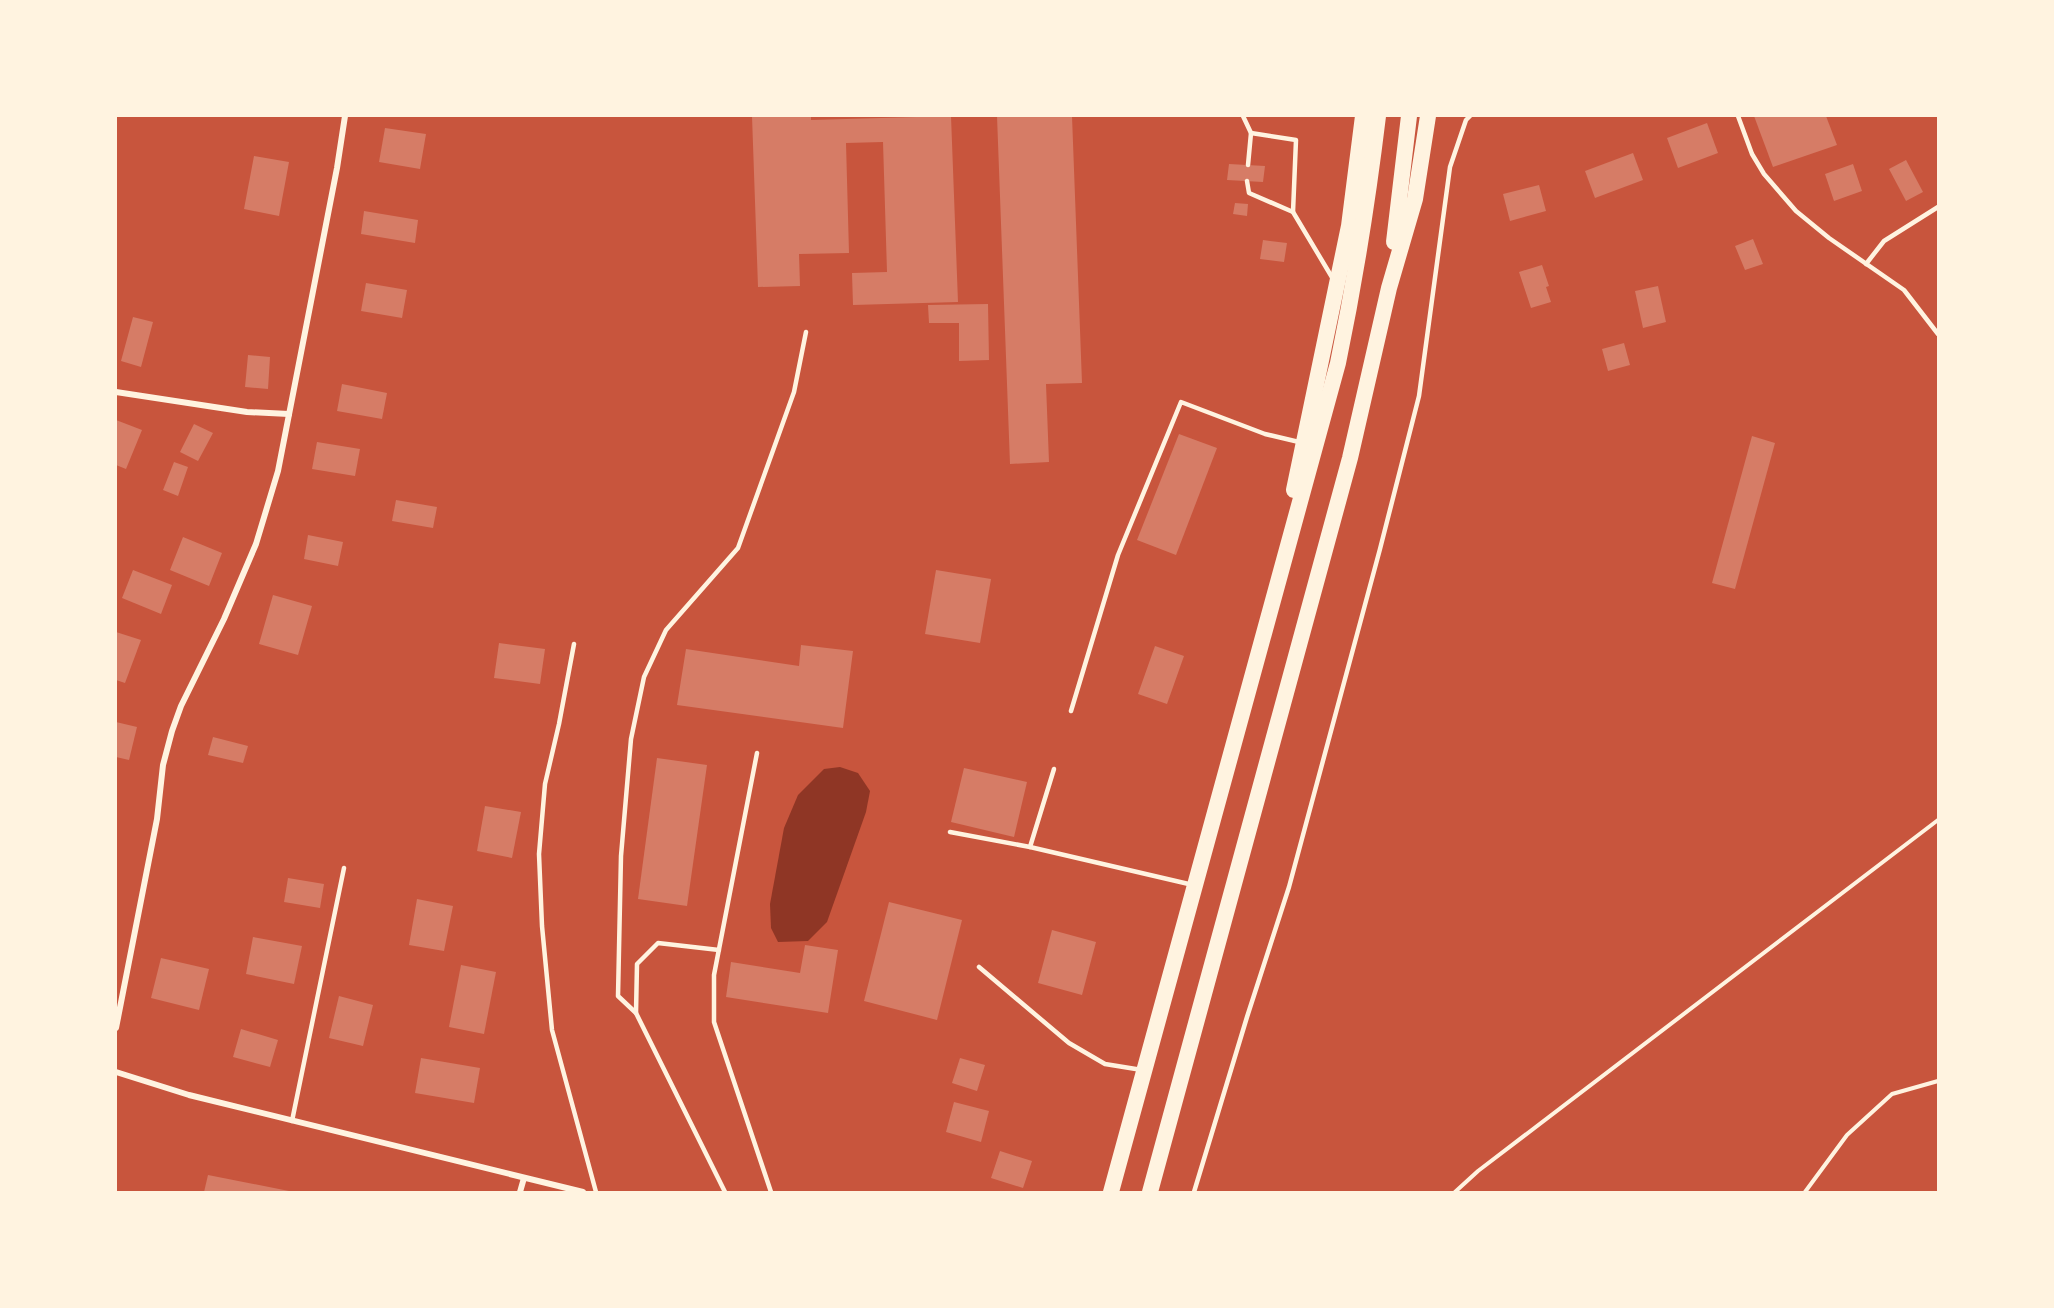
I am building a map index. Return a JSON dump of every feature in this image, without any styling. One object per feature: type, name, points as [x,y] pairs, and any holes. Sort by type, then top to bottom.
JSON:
[{"type":"highway","points":[[1280,574],[1295,481],[1349,226],[1363,116]]},
{"type":"highway","points":[[1111,1192],[1338,363],[1367,209],[1378,116]]},
{"type":"highway","points":[[1389,288],[1409,116]]},
{"type":"highway","points":[[1150,1192],[1347,469],[1389,288],[1415,199],[1428,116]]},
{"type":"street","points":[[116,1028],[157,819],[163,765],[172,731],[181,706],[224,619],[256,544],[278,471],[345,116]]},
{"type":"street","points":[[116,392],[247,412],[289,414]]},
{"type":"street","points":[[116,1072],[189,1095],[582,1192]]},
{"type":"street","points":[[520,1192],[524,1178]]},
{"type":"lane","points":[[1243,116],[1251,133],[1248,165]]},
{"type":"lane","points":[[1194,1192],[1289,887],[1380,549],[1419,396],[1450,166],[1466,120],[1470,116]]},
{"type":"lane","points":[[1738,116],[1752,154],[1764,174],[1796,211],[1828,238],[1904,290],[1938,334]]},
{"type":"lane","points":[[1251,133],[1296,140],[1293,212],[1337,287]]},
{"type":"lane","points":[[1247,181],[1249,193],[1293,212]]},
{"type":"lane","points":[[1866,264],[1884,241],[1938,207]]},
{"type":"lane","points":[[725,1192],[636,1013],[618,996],[617,954],[621,856],[631,739],[644,677],[666,630],[738,548],[794,392],[806,332]]},
{"type":"lane","points":[[1071,711],[1118,555],[1181,402],[1265,434],[1304,443]]},
{"type":"lane","points":[[574,644],[545,784],[538,855],[552,1030],[596,1192]]},
{"type":"lane","points":[[758,753],[714,975],[714,1022],[771,1192]]},
{"type":"lane","points":[[1030,847],[1054,769]]},
{"type":"lane","points":[[950,832],[1030,847],[1196,885]]},
{"type":"lane","points":[[292,1121],[344,868]]},
{"type":"lane","points":[[636,1013],[638,964],[658,943],[719,950]]},
{"type":"lane","points":[[979,968],[1078,1048],[1105,1064],[1144,1070]]},
{"type":"path","points":[[1455,1192],[1478,1171],[1938,820]]},
{"type":"path","points":[[1805,1192],[1848,1135],[1892,1094],[1938,1081]]},
{"type":"shaded area","points":[[840,767],[858,773],[870,791],[866,812],[827,922],[808,941],[778,942],[771,928],[770,904],[784,828],[798,795],[824,769]]},
{"type":"building","points":[[752,116],[811,116],[811,120],[951,116],[958,302],[853,305],[852,273],[887,272],[883,142],[846,143],[849,253],[799,254],[800,286],[758,287]]},
{"type":"building","points":[[997,116],[1072,116],[1082,383],[1046,384],[1049,462],[1010,464]]},
{"type":"building","points":[[1754,116],[1826,116],[1837,145],[1773,167]]},
{"type":"building","points":[[1707,123],[1718,153],[1678,168],[1667,138]]},
{"type":"building","points":[[385,128],[426,134],[420,169],[379,162]]},
{"type":"building","points":[[1633,153],[1643,180],[1595,198],[1585,171]]},
{"type":"building","points":[[254,156],[289,162],[279,216],[244,209]]},
{"type":"building","points":[[1906,160],[1923,192],[1906,201],[1889,169]]},
{"type":"building","points":[[1229,164],[1265,166],[1263,182],[1227,180]]},
{"type":"building","points":[[1853,164],[1862,191],[1834,201],[1825,174]]},
{"type":"building","points":[[1539,185],[1546,211],[1510,221],[1503,194]]},
{"type":"building","points":[[1235,203],[1248,204],[1247,216],[1233,214]]},
{"type":"building","points":[[364,211],[418,220],[415,243],[361,234]]},
{"type":"building","points":[[1753,239],[1763,264],[1745,270],[1735,246]]},
{"type":"building","points":[[1263,240],[1287,243],[1284,262],[1260,259]]},
{"type":"building","points":[[1542,265],[1549,286],[1546,287],[1551,302],[1531,308],[1519,272]]},
{"type":"building","points":[[366,283],[407,290],[402,318],[361,311]]},
{"type":"building","points":[[1658,286],[1666,322],[1643,328],[1635,291]]},
{"type":"building","points":[[988,304],[989,360],[959,361],[959,323],[929,323],[928,305]]},
{"type":"building","points":[[133,317],[153,322],[141,367],[121,361]]},
{"type":"building","points":[[1624,343],[1630,365],[1608,371],[1602,349]]},
{"type":"building","points":[[248,355],[270,357],[268,389],[245,387]]},
{"type":"building","points":[[342,384],[387,393],[382,419],[337,411]]},
{"type":"building","points":[[116,420],[142,430],[126,469],[116,465]]},
{"type":"building","points":[[194,424],[213,433],[198,461],[180,452]]},
{"type":"building","points":[[1179,434],[1217,448],[1176,555],[1137,540]]},
{"type":"building","points":[[1752,436],[1775,443],[1735,589],[1712,583]]},
{"type":"building","points":[[317,442],[360,449],[355,476],[312,469]]},
{"type":"building","points":[[174,462],[188,467],[178,496],[163,490]]},
{"type":"building","points":[[396,500],[437,507],[433,528],[392,521]]},
{"type":"building","points":[[308,535],[343,542],[338,566],[304,559]]},
{"type":"building","points":[[183,537],[222,553],[209,586],[170,570]]},
{"type":"building","points":[[133,570],[172,585],[161,614],[122,598]]},
{"type":"building","points":[[936,570],[991,579],[980,643],[925,634]]},
{"type":"building","points":[[273,595],[312,606],[298,655],[259,644]]},
{"type":"building","points":[[116,632],[141,640],[125,683],[116,680]]},
{"type":"building","points":[[499,643],[545,649],[540,684],[494,678]]},
{"type":"building","points":[[801,645],[853,651],[843,728],[677,705],[686,649],[799,666]]},
{"type":"building","points":[[1155,646],[1184,656],[1167,704],[1138,694]]},
{"type":"building","points":[[116,722],[137,727],[129,760],[116,757]]},
{"type":"building","points":[[213,737],[248,746],[243,763],[208,755]]},
{"type":"building","points":[[657,758],[707,765],[687,906],[638,899]]},
{"type":"building","points":[[964,768],[1027,782],[1014,837],[951,822]]},
{"type":"building","points":[[485,806],[521,812],[512,858],[477,851]]},
{"type":"building","points":[[288,878],[324,884],[320,908],[284,902]]},
{"type":"building","points":[[417,899],[453,906],[444,951],[409,945]]},
{"type":"building","points":[[889,902],[962,920],[937,1020],[864,1001]]},
{"type":"building","points":[[1052,930],[1096,942],[1082,995],[1038,983]]},
{"type":"building","points":[[253,937],[302,946],[294,984],[246,974]]},
{"type":"building","points":[[805,945],[838,950],[828,1013],[726,997],[731,962],[800,973]]},
{"type":"building","points":[[161,958],[209,969],[199,1010],[151,998]]},
{"type":"building","points":[[461,965],[496,972],[484,1034],[449,1027]]},
{"type":"building","points":[[339,996],[373,1005],[363,1046],[329,1038]]},
{"type":"building","points":[[241,1029],[278,1040],[270,1067],[233,1057]]},
{"type":"building","points":[[421,1058],[480,1068],[474,1103],[415,1093]]},
{"type":"building","points":[[960,1058],[985,1065],[977,1091],[952,1083]]},
{"type":"building","points":[[954,1102],[989,1111],[981,1142],[946,1132]]},
{"type":"building","points":[[1000,1151],[1032,1161],[1023,1188],[991,1178]]},
{"type":"building","points":[[208,1175],[289,1191],[289,1192],[204,1192]]}]
